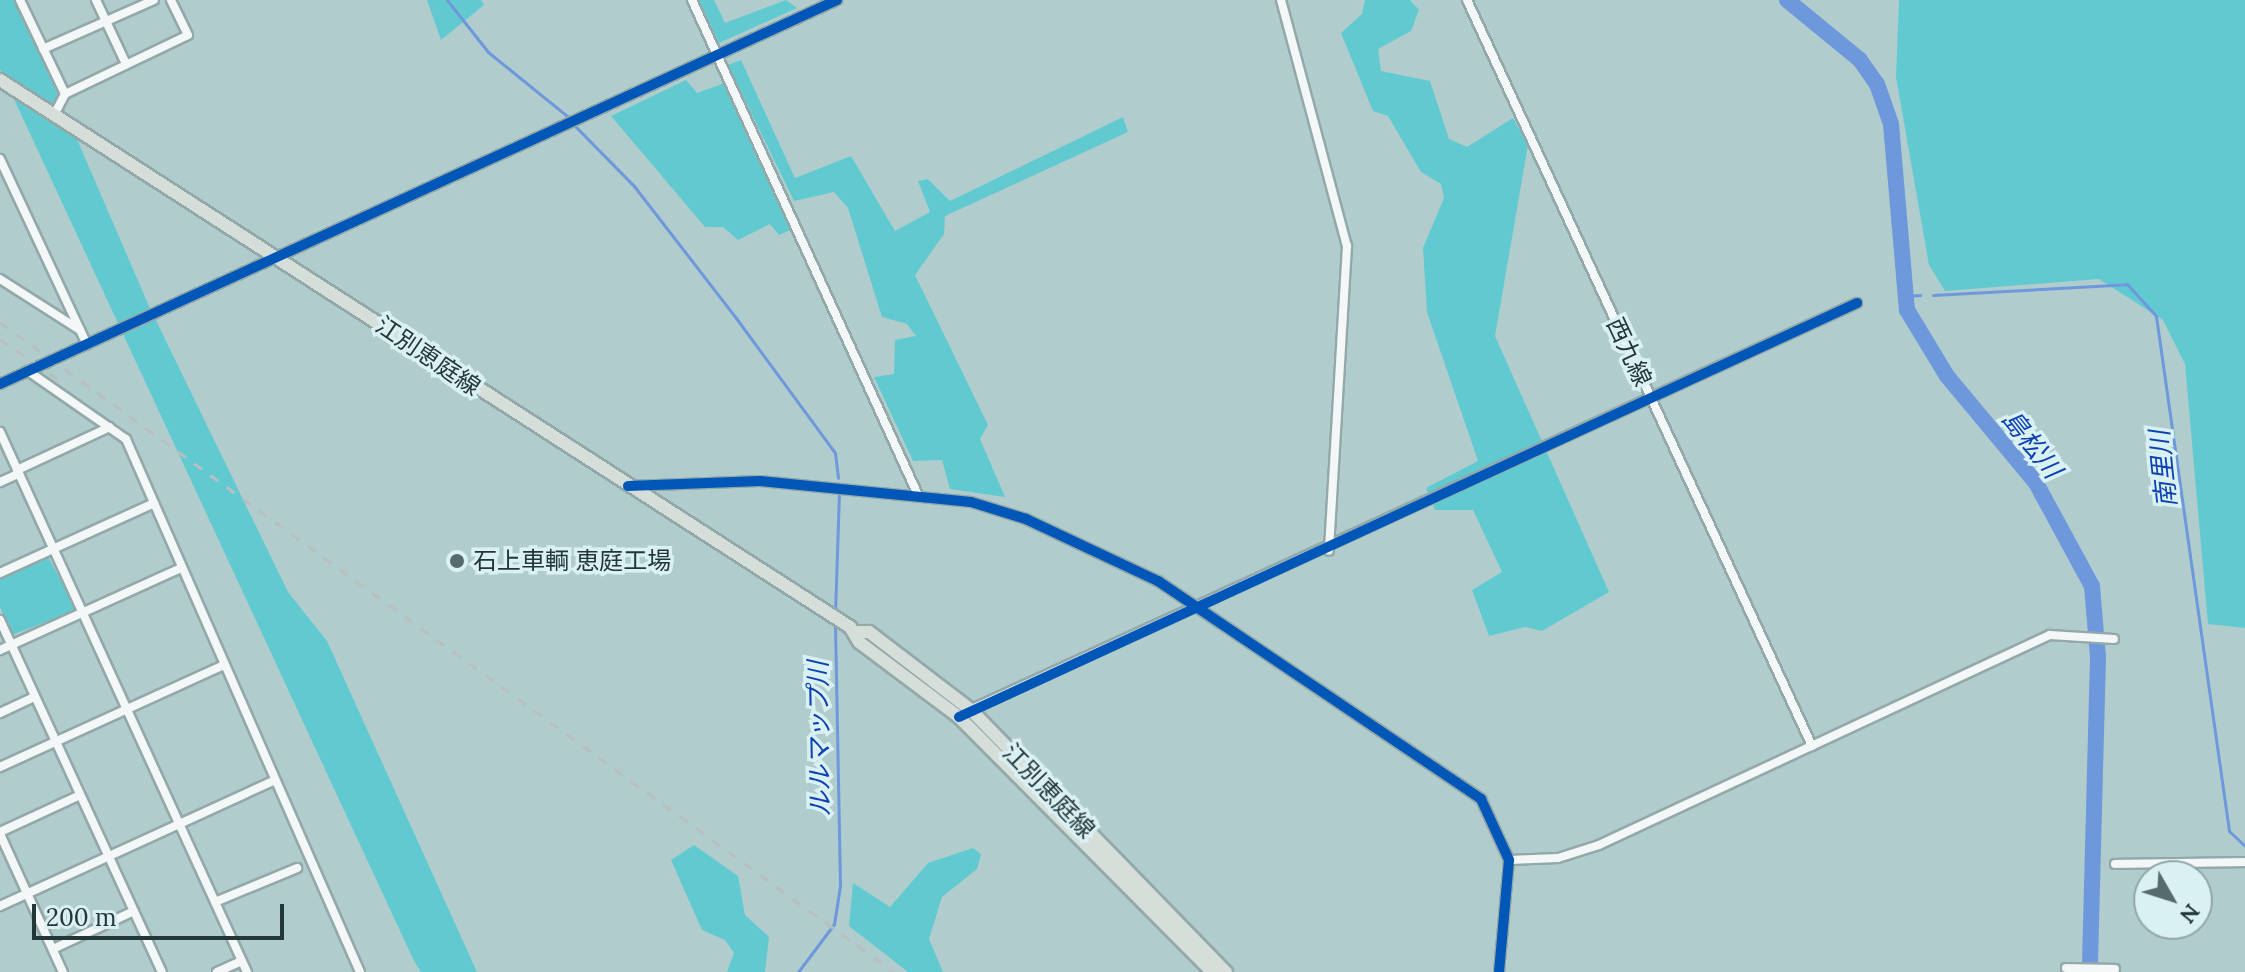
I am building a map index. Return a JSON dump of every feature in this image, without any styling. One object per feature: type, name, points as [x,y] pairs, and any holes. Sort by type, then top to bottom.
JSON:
[{"type":"main road","name":"江別恵庭線","points":[[0,80],[278,255],[628,486],[853,629],[869,632],[965,713],[1226,972]]},
{"type":"main road","name":"江別恵庭線","points":[[965,713],[1212,972]]},
{"type":"street","points":[[22,0],[65,94]]},
{"type":"street","points":[[96,0],[126,64]]},
{"type":"street","points":[[43,49],[152,0]]},
{"type":"street","points":[[55,113],[65,94],[188,35],[171,0]]},
{"type":"street","points":[[692,0],[918,495]]},
{"type":"street","points":[[0,384],[837,0]]},
{"type":"street","points":[[1281,0],[1347,246],[1329,550]]},
{"type":"street","name":"西九線","points":[[1467,0],[1812,746]]},
{"type":"street","points":[[0,159],[87,345]]},
{"type":"street","points":[[0,279],[80,330]]},
{"type":"street","points":[[965,713],[1329,550],[1857,303]]},
{"type":"street","points":[[28,371],[126,439],[222,666],[360,972]]},
{"type":"street","points":[[0,482],[110,427]]},
{"type":"street","points":[[0,432],[247,972]]},
{"type":"street","points":[[628,486],[760,481],[918,495],[1026,519],[1122,562],[1199,608],[1460,780],[1493,818],[1509,860],[1499,972]]},
{"type":"street","points":[[0,573],[152,504]]},
{"type":"street","points":[[0,650],[181,568]]},
{"type":"street","points":[[0,620],[162,972]]},
{"type":"street","points":[[1509,860],[1579,854],[2050,635],[2114,639]]},
{"type":"street","points":[[0,767],[222,666]]},
{"type":"street","points":[[0,713],[35,697]]},
{"type":"street","points":[[0,906],[275,780]]},
{"type":"street","points":[[63,972],[0,833],[80,795]]},
{"type":"street","points":[[2115,864],[2245,862]]},
{"type":"street","points":[[215,902],[297,868]]},
{"type":"street","points":[[53,949],[134,911]]},
{"type":"street","points":[[217,972],[242,961]]},
{"type":"street","points":[[2066,968],[2110,969]]},
{"type":"shaded area","points":[[0,0],[17,0],[148,304],[288,592],[327,641],[477,972],[421,972],[414,961],[0,69]]},
{"type":"shaded area","points":[[427,0],[481,0],[484,5],[441,40]]},
{"type":"shaded area","points":[[699,0],[714,0],[725,23],[786,0],[797,8],[719,43]]},
{"type":"shaded area","points":[[1365,0],[1410,0],[1419,10],[1411,31],[1378,49],[1381,71],[1430,81],[1449,139],[1467,147],[1513,118],[1528,145],[1495,336],[1609,592],[1542,631],[1525,627],[1489,636],[1472,590],[1502,572],[1473,510],[1435,510],[1426,488],[1478,461],[1427,312],[1423,248],[1444,198],[1441,184],[1421,172],[1388,116],[1373,111],[1341,33],[1362,14]]},
{"type":"shaded area","points":[[1899,0],[2245,0],[2245,628],[2208,624],[2185,364],[2163,320],[2099,279],[1945,291],[1929,265],[1896,77]]},
{"type":"shaded area","points":[[741,60],[795,178],[851,156],[895,231],[930,212],[918,181],[928,179],[950,201],[1123,117],[1128,132],[945,216],[944,234],[915,275],[988,425],[980,439],[1005,497],[950,489],[942,460],[913,461],[874,377],[894,374],[895,340],[916,336],[907,324],[882,317],[848,208],[834,192],[794,201],[728,65]]},
{"type":"shaded area","points":[[686,80],[697,93],[727,82],[793,229],[779,235],[770,224],[738,240],[723,227],[705,227],[611,116]]},
{"type":"shaded area","points":[[48,557],[77,610],[12,635],[0,607],[0,578]]},
{"type":"shaded area","points":[[694,845],[738,876],[745,915],[769,937],[765,972],[727,972],[734,953],[725,940],[702,930],[671,860]]},
{"type":"shaded area","points":[[973,848],[981,854],[977,869],[942,897],[929,939],[943,972],[908,972],[849,926],[853,883],[890,907],[928,863]]},
{"type":"waterway","name":"ルルマップ川","points":[[447,0],[488,52],[567,116]]},
{"type":"waterway","name":"島松川","points":[[1787,0],[1860,60],[1877,84],[1891,124],[1907,310],[1947,376],[2036,483],[2092,586],[2098,657],[2090,972]]},
{"type":"waterway","name":"ルルマップ川","points":[[575,126],[634,186],[736,318],[835,453],[838,478]]},
{"type":"waterway","name":"南里川","points":[[1933,295],[2127,284],[2156,316],[2229,831],[2245,846]]},
{"type":"waterway","name":"南里川","points":[[1903,296],[1920,295]]},
{"type":"waterway","name":"ルルマップ川","points":[[835,613],[839,493]]},
{"type":"waterway","name":"ルルマップ川","points":[[798,972],[834,924],[840,885],[835,621]]},
{"type":"railway","points":[[0,322],[894,972]]},
{"type":"railway","points":[[0,339],[65,384]]},
{"type":"cycle path","points":[[0,384],[837,0]]},
{"type":"cycle path","points":[[959,717],[1857,303]]},
{"type":"cycle path","points":[[628,486],[760,481],[971,502],[1026,519],[1158,581],[1481,799],[1509,860],[1499,972]]},
{"type":"place","name":"石上車輌 恵庭工場","points":[[457,561]]}]
